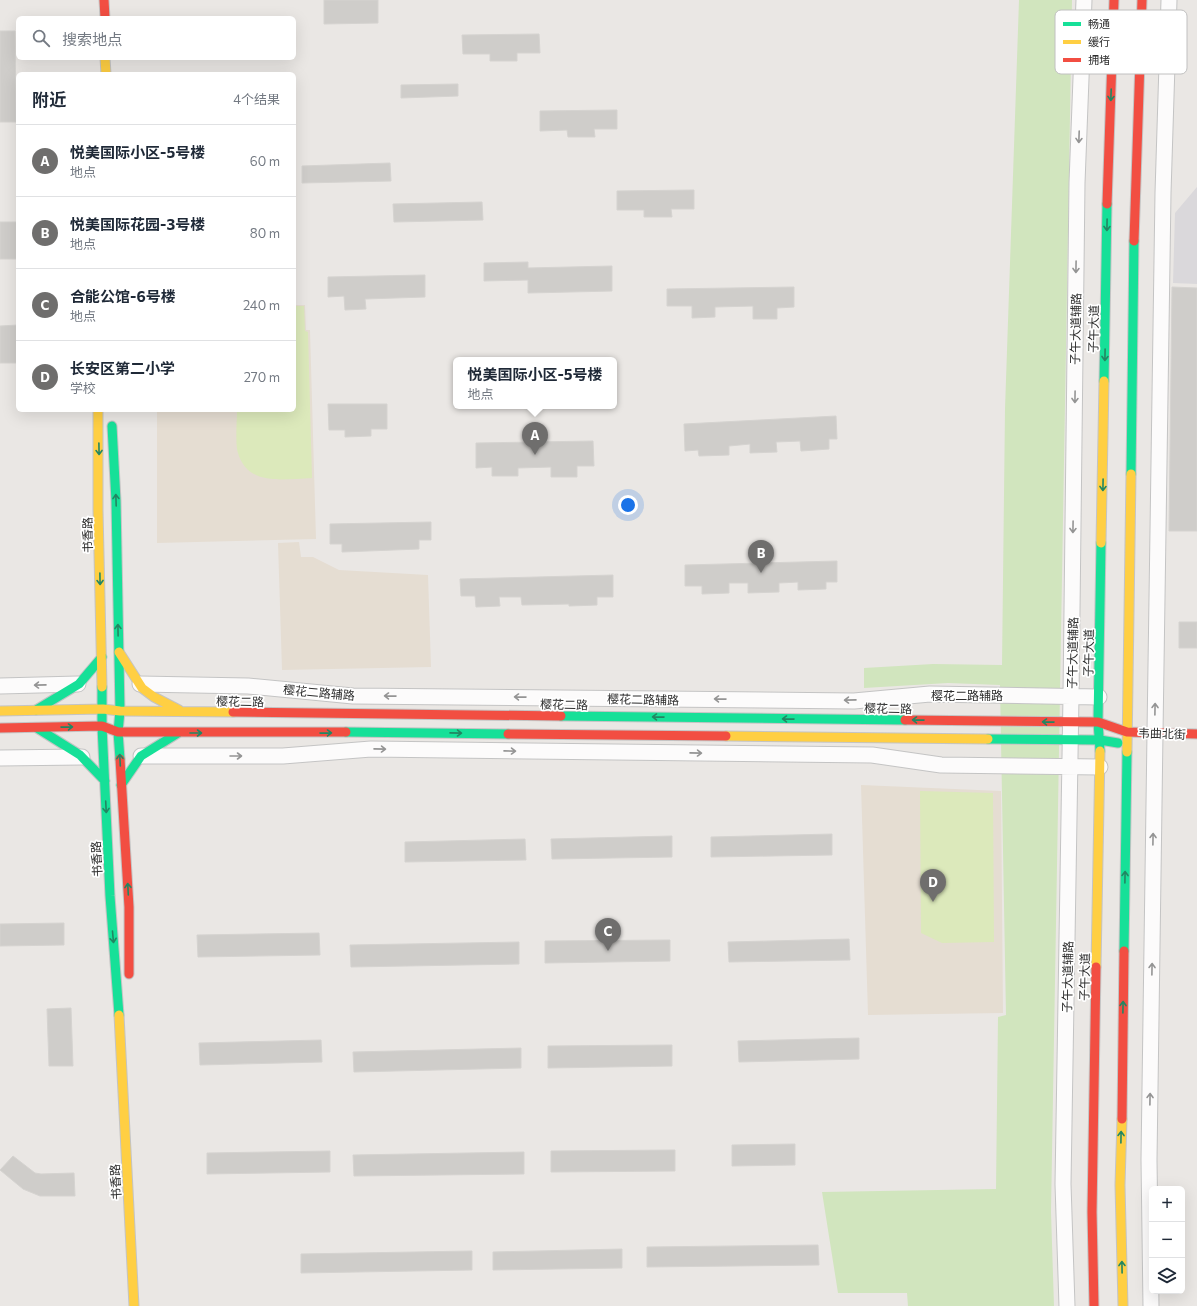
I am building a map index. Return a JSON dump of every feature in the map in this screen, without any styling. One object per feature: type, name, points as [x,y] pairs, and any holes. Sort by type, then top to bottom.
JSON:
[{"type":"main road","points":[[104,0],[105,16]]},
{"type":"main road","name":"子午大道","points":[[1114,0],[1114,10]]},
{"type":"main road","points":[[1142,0],[1142,10]]},
{"type":"main road","points":[[105,60],[106,72]]},
{"type":"main road","name":"子午大道","points":[[1094,1306],[1092,1212],[1100,767],[1098,722],[1108,176],[1111,74]]},
{"type":"main road","points":[[1123,1306],[1120,1185],[1130,744],[1127,732],[1134,234],[1139,74]]},
{"type":"main road","name":"书香路","points":[[98,412],[98,510],[103,709],[102,726],[110,896],[117,977],[134,1306]]},
{"type":"main road","points":[[112,420],[116,501],[119,652],[120,711],[118,732],[129,907],[130,987]]},
{"type":"main road","points":[[119,652],[140,684],[154,697],[184,712]]},
{"type":"main road","points":[[34,710],[79,684],[102,657]]},
{"type":"main road","name":"樱花二路","points":[[0,711],[103,709],[120,711],[184,712],[1098,722],[1127,732]]},
{"type":"main road","points":[[0,728],[102,726],[118,732],[178,733],[302,734],[358,732],[1100,740],[1130,744]]},
{"type":"main road","points":[[37,728],[82,758],[105,782]]},
{"type":"main road","name":"韦曲北街","points":[[1127,732],[1154,742],[1197,734]]},
{"type":"main road","points":[[121,785],[141,756],[178,733]]},
{"type":"street","name":"子午大道辅路","points":[[1084,0],[1084,10]]},
{"type":"street","points":[[1169,0],[1169,10]]},
{"type":"street","name":"子午大道辅路","points":[[1067,1306],[1063,1184],[1071,722],[1077,183],[1081,74]]},
{"type":"street","points":[[1151,1306],[1149,1160],[1154,742],[1163,193],[1167,74]]},
{"type":"street","points":[[0,686],[79,684]]},
{"type":"street","name":"樱花二路辅路","points":[[140,684],[248,686],[353,696],[854,701],[930,694],[1099,697]]},
{"type":"street","points":[[141,756],[283,756],[371,749],[872,756],[941,765],[1100,767]]},
{"type":"street","points":[[0,758],[82,758]]},
{"type":"shaded area","points":[[1197,187],[1197,284],[1173,283],[1175,213]]},
{"type":"shaded area","points":[[296,305],[305,305],[306,330],[310,330],[316,539],[157,543],[157,412],[296,412]]},
{"type":"shaded area","points":[[299,542],[301,557],[313,557],[339,570],[428,575],[431,667],[282,670],[278,543]]},
{"type":"shaded area","points":[[861,785],[1001,791],[1003,1013],[868,1015]]},
{"type":"green space","points":[[1019,0],[1072,0],[1072,10],[1055,10],[1055,74],[1071,74],[1051,1212],[1054,1306],[908,1306],[907,1293],[838,1293],[822,1192],[996,1189],[998,1017],[1006,1015],[1000,685],[948,683],[864,688],[864,668],[933,664],[1002,665],[1005,409]]},
{"type":"green space","points":[[296,306],[304,306],[305,331],[308,332],[312,478],[268,479],[258,476],[243,464],[238,453],[236,438],[237,412],[296,412]]},
{"type":"green space","points":[[920,791],[993,793],[994,942],[942,943],[921,933]]},
{"type":"building","points":[[324,0],[378,0],[378,23],[324,24]]},
{"type":"building","points":[[0,31],[15,31],[16,122],[0,122]]},
{"type":"building","points":[[539,34],[540,53],[517,53],[517,61],[490,61],[490,54],[463,54],[462,35]]},
{"type":"building","points":[[458,84],[458,96],[401,98],[401,85]]},
{"type":"building","points":[[617,110],[617,129],[594,129],[595,137],[568,137],[567,130],[540,131],[540,111]]},
{"type":"building","points":[[390,163],[391,181],[302,183],[302,166]]},
{"type":"building","points":[[694,190],[694,209],[671,209],[672,217],[644,217],[644,210],[617,210],[617,191]]},
{"type":"building","points":[[482,202],[483,220],[394,222],[393,204]]},
{"type":"building","points":[[0,222],[16,222],[16,259],[0,259]]},
{"type":"building","points":[[528,262],[528,268],[612,266],[612,291],[528,293],[528,280],[484,281],[484,263]]},
{"type":"building","points":[[425,275],[425,297],[365,299],[366,309],[345,310],[344,296],[328,297],[328,277]]},
{"type":"building","points":[[794,287],[794,307],[777,308],[777,319],[753,319],[753,306],[715,307],[715,317],[692,318],[692,306],[667,306],[667,289]]},
{"type":"building","points":[[1172,287],[1197,288],[1197,531],[1169,531]]},
{"type":"building","points":[[16,325],[16,363],[0,363],[0,326]]},
{"type":"building","points":[[328,404],[387,404],[387,429],[371,429],[371,436],[345,437],[345,430],[329,430]]},
{"type":"building","points":[[836,416],[837,439],[829,439],[829,449],[801,451],[800,441],[776,442],[777,452],[750,453],[750,444],[729,446],[729,455],[699,456],[698,450],[685,451],[684,424]]},
{"type":"building","points":[[593,441],[594,466],[577,466],[577,477],[551,477],[551,467],[518,468],[518,476],[492,476],[492,467],[476,468],[476,443]]},
{"type":"building","points":[[431,522],[431,540],[419,540],[419,549],[342,552],[342,544],[330,544],[330,524]]},
{"type":"building","points":[[837,561],[837,582],[826,582],[826,589],[798,590],[798,582],[779,583],[779,592],[748,593],[748,583],[729,583],[729,593],[702,594],[702,586],[685,586],[685,565]]},
{"type":"building","points":[[613,575],[613,597],[597,597],[597,605],[522,605],[521,597],[499,597],[500,606],[476,607],[475,596],[461,596],[460,579]]},
{"type":"building","points":[[1179,622],[1197,622],[1197,648],[1179,648]]},
{"type":"building","points":[[832,834],[832,855],[711,857],[711,837]]},
{"type":"building","points":[[672,836],[672,857],[552,859],[551,839]]},
{"type":"building","points":[[525,839],[526,860],[405,862],[405,842]]},
{"type":"building","points":[[64,923],[64,945],[0,946],[0,924]]},
{"type":"building","points":[[319,933],[320,955],[198,957],[197,935]]},
{"type":"building","points":[[849,939],[850,960],[729,962],[728,942]]},
{"type":"building","points":[[670,940],[670,961],[545,963],[545,941]]},
{"type":"building","points":[[519,942],[519,964],[351,967],[350,945]]},
{"type":"building","points":[[71,1008],[73,1066],[49,1066],[47,1009]]},
{"type":"building","points":[[859,1038],[859,1059],[739,1062],[738,1041]]},
{"type":"building","points":[[321,1040],[322,1062],[200,1065],[199,1043]]},
{"type":"building","points":[[672,1045],[672,1066],[548,1068],[548,1046]]},
{"type":"building","points":[[521,1048],[521,1068],[354,1072],[353,1052]]},
{"type":"building","points":[[795,1144],[795,1165],[732,1166],[732,1145]]},
{"type":"building","points":[[675,1150],[675,1171],[551,1172],[551,1151]]},
{"type":"building","points":[[330,1151],[330,1172],[207,1174],[207,1153]]},
{"type":"building","points":[[524,1152],[524,1174],[354,1176],[353,1155]]},
{"type":"building","points":[[13,1156],[35,1173],[74,1173],[75,1196],[40,1196],[23,1189],[0,1170]]},
{"type":"building","points":[[818,1245],[819,1265],[647,1267],[647,1247]]},
{"type":"building","points":[[622,1249],[622,1268],[493,1270],[493,1252]]},
{"type":"building","points":[[472,1251],[472,1270],[301,1273],[301,1254]]},
{"type":"traffic: fast","points":[[1104,381],[1107,204]]},
{"type":"traffic: fast","points":[[1131,474],[1134,241]]},
{"type":"traffic: fast","points":[[112,426],[116,501],[120,711],[118,732],[120,759]]},
{"type":"traffic: fast","points":[[1100,751],[1098,722],[1101,543]]},
{"type":"traffic: fast","points":[[36,710],[79,684],[102,657]]},
{"type":"traffic: fast","points":[[102,687],[102,726],[110,896],[119,1015]]},
{"type":"traffic: fast","points":[[561,716],[905,720]]},
{"type":"traffic: fast","points":[[37,728],[80,755],[105,781]]},
{"type":"traffic: fast","points":[[346,732],[508,734]]},
{"type":"traffic: fast","points":[[121,785],[141,756],[178,733]]},
{"type":"traffic: fast","points":[[988,739],[1100,740],[1118,743]]},
{"type":"traffic: fast","points":[[1124,951],[1127,752]]},
{"type":"traffic: slow","points":[[105,60],[106,72]]},
{"type":"traffic: slow","points":[[1101,543],[1104,381]]},
{"type":"traffic: slow","points":[[98,412],[98,510],[102,687]]},
{"type":"traffic: slow","points":[[1127,752],[1131,474]]},
{"type":"traffic: slow","points":[[119,652],[142,688],[154,697],[179,710]]},
{"type":"traffic: slow","points":[[0,711],[103,709],[120,711],[233,712]]},
{"type":"traffic: slow","points":[[726,736],[988,739]]},
{"type":"traffic: slow","points":[[1096,967],[1100,751]]},
{"type":"traffic: slow","points":[[119,1015],[134,1306]]},
{"type":"traffic: slow","points":[[1122,1119],[1120,1185],[1123,1306]]},
{"type":"traffic: jam","points":[[104,0],[105,16]]},
{"type":"traffic: jam","points":[[1114,0],[1114,10]]},
{"type":"traffic: jam","points":[[1142,0],[1142,10]]},
{"type":"traffic: jam","points":[[1107,204],[1111,74]]},
{"type":"traffic: jam","points":[[1134,241],[1140,74]]},
{"type":"traffic: jam","points":[[233,712],[561,716]]},
{"type":"traffic: jam","points":[[905,720],[1098,722],[1127,732],[1197,734]]},
{"type":"traffic: jam","points":[[0,728],[102,726],[118,732],[346,732]]},
{"type":"traffic: jam","points":[[508,734],[726,736]]},
{"type":"traffic: jam","points":[[120,759],[129,907],[129,974]]},
{"type":"traffic: jam","points":[[1122,1119],[1124,951]]},
{"type":"traffic: jam","points":[[1094,1306],[1092,1212],[1096,967]]},
{"type":"place","name":"悦美国际小区-5号楼","points":[[535,455]]},
{"type":"place","name":"悦美国际花园-3号楼","points":[[761,573]]},
{"type":"place","name":"长安区第二小学","points":[[933,902]]},
{"type":"place","name":"合能公馆-6号楼","points":[[608,951]]}]
